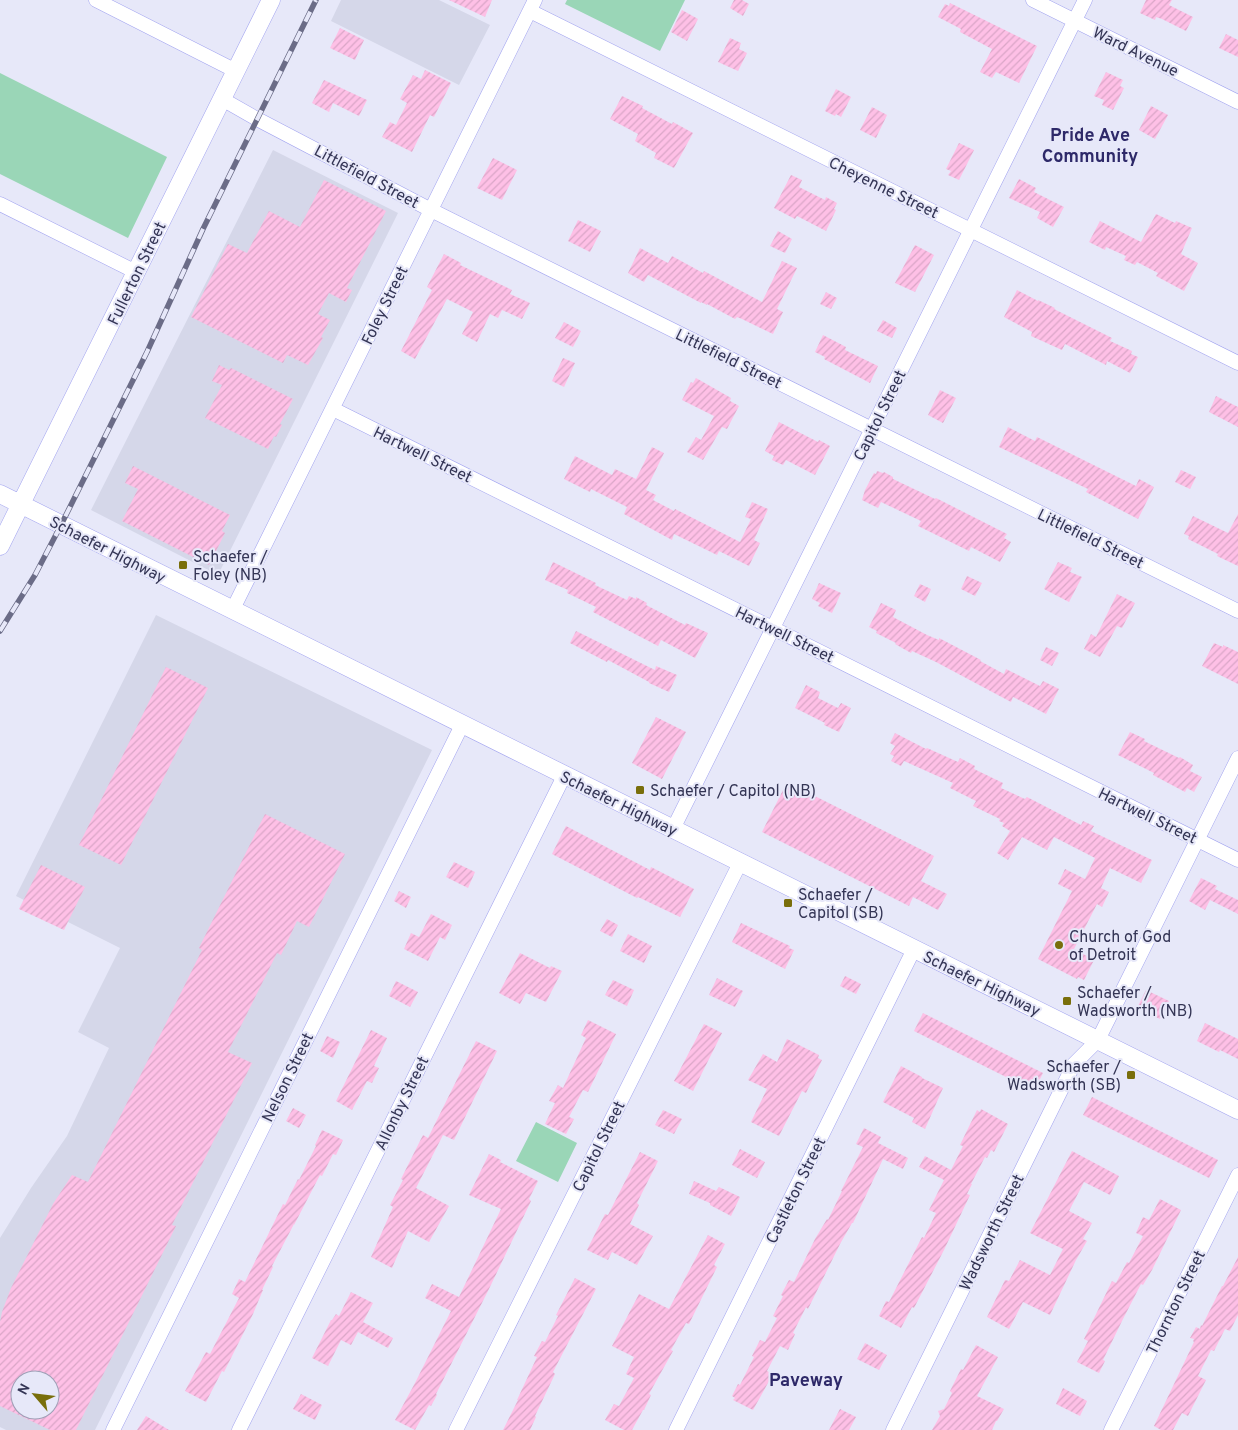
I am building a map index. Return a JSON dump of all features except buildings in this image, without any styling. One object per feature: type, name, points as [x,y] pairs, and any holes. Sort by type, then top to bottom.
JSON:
[{"type":"street","points":[[96,0],[236,71]]},
{"type":"street","name":"Fullerton Street","points":[[0,546],[271,0]]},
{"type":"street","name":"Ward Avenue","points":[[1034,0],[1238,102]]},
{"type":"street","name":"Capitol Street","points":[[673,829],[1085,0]]},
{"type":"street","name":"Foley Street","points":[[232,611],[533,5]]},
{"type":"street","name":"Cheyenne Street","points":[[533,5],[970,230],[1238,363]]},
{"type":"street","name":"Littlefield Street","points":[[222,98],[257,119],[431,210],[1238,611]]},
{"type":"street","points":[[0,204],[136,272]]},
{"type":"street","name":"Hartwell Street","points":[[332,409],[1238,860]]},
{"type":"street","name":"Schaefer Highway","points":[[0,494],[1238,1110]]},
{"type":"street","name":"Nelson Street","points":[[113,1430],[462,725]]},
{"type":"street","name":"Wadsworth Street","points":[[893,1430],[1074,1064],[1098,1040],[1238,758]]},
{"type":"street","name":"Allonby Street","points":[[239,1430],[564,776]]},
{"type":"street","name":"Capitol Street","points":[[456,1430],[740,863]]},
{"type":"street","name":"Castleton Street","points":[[676,1430],[914,949]]},
{"type":"street","name":"Thornton Street","points":[[1111,1430],[1238,1175]]},
{"type":"shaded area","points":[[341,0],[439,0],[490,25],[459,85],[331,21]]},
{"type":"shaded area","points":[[273,150],[398,213],[218,575],[91,510]]},
{"type":"shaded area","points":[[156,615],[432,750],[95,1430],[6,1430],[0,1427],[0,1238],[31,1188],[67,1136],[109,1048],[78,1032],[120,948],[16,896]]},
{"type":"green space","points":[[567,0],[685,0],[660,51],[565,4]]},
{"type":"green space","points":[[0,73],[167,157],[128,238],[0,174]]},
{"type":"green space","points":[[536,1122],[577,1143],[558,1182],[516,1161]]},
{"type":"railway","points":[[0,631],[35,575],[61,525],[147,352],[203,229],[316,0]]},
{"type":"place","name":"Schaefer / Foley (NB)","points":[[183,565]]},
{"type":"place","name":"Schaefer / Capitol (NB)","points":[[640,790]]},
{"type":"place","name":"Schaefer / Capitol (SB)","points":[[788,903]]},
{"type":"place","name":"Church of God of Detroit","points":[[1059,945]]},
{"type":"place","name":"Schaefer / Wadsworth (NB)","points":[[1067,1001]]},
{"type":"place","name":"Schaefer / Wadsworth (SB)","points":[[1131,1075]]},
{"type":"district","name":"Pride Ave Community","points":[[1090,145]]},
{"type":"district","name":"Paveway","points":[[806,1380]]}]
